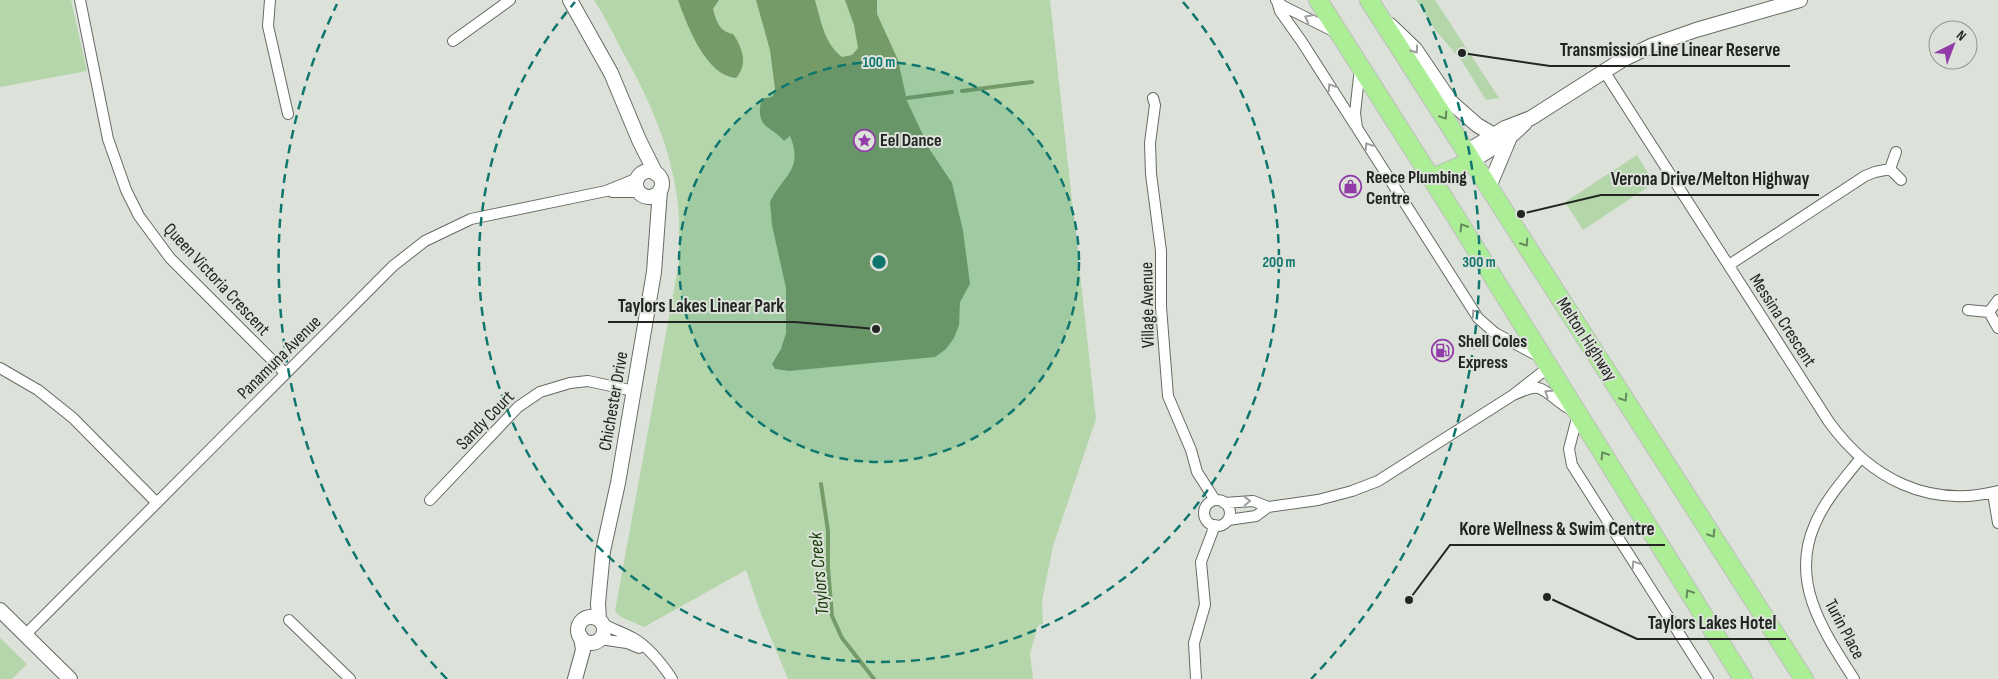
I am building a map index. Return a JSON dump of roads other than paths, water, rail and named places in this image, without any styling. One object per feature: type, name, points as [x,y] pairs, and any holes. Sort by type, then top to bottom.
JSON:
[{"type":"highway","points":[[1318,0],[1432,178],[1742,679]]},
{"type":"highway","name":"Melton Highway","points":[[1369,0],[1804,679]]},
{"type":"highway","points":[[1432,178],[1469,157]]},
{"type":"street","name":"Queen Victoria Crescent","points":[[80,0],[108,139],[123,182],[139,216],[170,258],[285,373]]},
{"type":"street","points":[[270,0],[268,26],[288,114]]},
{"type":"street","points":[[453,41],[510,0]]},
{"type":"street","name":"Chichester Drive","points":[[570,0],[611,74],[639,140],[656,174]]},
{"type":"street","points":[[1469,157],[1494,135],[1531,118],[1637,52],[1672,37],[1775,3],[1800,0]]},
{"type":"street","points":[[1276,1],[1340,34]]},
{"type":"street","points":[[1276,1],[1280,11],[1302,42],[1478,318],[1495,333],[1546,362],[1513,394]]},
{"type":"street","points":[[1380,16],[1410,43],[1455,106],[1478,125],[1494,135]]},
{"type":"street","points":[[1357,128],[1355,113],[1360,66]]},
{"type":"street","name":"Messina Crescent","points":[[1604,71],[1841,438],[1860,458],[1892,480],[1928,493],[1967,496],[1995,492]]},
{"type":"street","name":"Village Avenue","points":[[1152,98],[1155,105],[1150,143],[1151,174],[1162,251],[1161,307],[1168,396],[1191,450],[1197,472],[1220,502]]},
{"type":"street","points":[[1469,157],[1510,137],[1531,118]]},
{"type":"street","points":[[1489,187],[1510,137]]},
{"type":"street","name":"Chichester Drive","points":[[639,140],[639,185],[651,214],[656,233]]},
{"type":"street","points":[[1890,169],[1896,152]]},
{"type":"street","points":[[1729,265],[1865,176],[1890,169]]},
{"type":"street","points":[[1890,169],[1901,180]]},
{"type":"street","points":[[645,172],[656,174],[662,183],[660,190],[652,196],[639,185],[645,172]]},
{"type":"street","name":"Panamuna Avenue","points":[[26,634],[393,266],[425,241],[444,230],[470,219],[639,185]]},
{"type":"street","name":"Chichester Drive","points":[[600,621],[598,603],[603,551],[618,483],[654,272],[660,190]]},
{"type":"street","points":[[1989,312],[1998,300]]},
{"type":"street","points":[[1968,310],[1989,312]]},
{"type":"street","points":[[1989,312],[1998,328]]},
{"type":"street","points":[[0,368],[38,390],[73,418],[157,503]]},
{"type":"street","name":"Sandy Court","points":[[430,500],[518,408],[540,392],[570,383],[588,381],[634,391]]},
{"type":"street","points":[[1268,507],[1253,501],[1220,502],[1208,504],[1205,511],[1208,522],[1222,525],[1228,520],[1256,516],[1268,507],[1337,496],[1378,482],[1513,394],[1530,387],[1546,390],[1558,401],[1578,414],[1569,449],[1572,465],[1708,679]]},
{"type":"street","name":"Turin Place","points":[[1854,679],[1830,643],[1813,609],[1808,592],[1807,556],[1812,532],[1818,519],[1830,498],[1860,458]]},
{"type":"street","points":[[1995,492],[1998,523]]},
{"type":"street","points":[[1220,502],[1229,509],[1228,520]]},
{"type":"street","points":[[1196,679],[1194,643],[1205,605],[1201,562],[1215,525]]},
{"type":"street","name":"Chichester Drive","points":[[582,621],[590,606],[600,575]]},
{"type":"street","points":[[0,610],[70,679]]},
{"type":"street","points":[[576,679],[583,650],[578,629],[582,621],[588,618],[600,621],[610,629],[633,638],[659,661],[672,679]]},
{"type":"street","points":[[289,620],[350,679]]},
{"type":"street","points":[[576,679],[592,653],[604,628],[600,621]]},
{"type":"street","points":[[580,637],[590,643],[598,640],[627,643],[651,654]]},
{"type":"waterway","points":[[962,91],[1032,82]]},
{"type":"waterway","points":[[907,98],[952,92]]},
{"type":"waterway","name":"Taylors Creek","points":[[821,484],[828,531],[828,568],[832,616],[842,638],[874,679]]},
{"type":"place","name":"Transmission Line Linear Reserve","points":[[1462,53]]},
{"type":"place","name":"Eel Dance","points":[[864,140]]},
{"type":"place","name":"Reece Plumbing Centre","points":[[1350,187]]},
{"type":"place","name":"Verona Drive/Melton Highway","points":[[1521,214]]},
{"type":"place","name":"Taylors Lakes Linear Park","points":[[876,329]]},
{"type":"place","name":"Shell Coles Express","points":[[1442,351]]},
{"type":"place","name":"Taylors Lakes Hotel","points":[[1547,597]]},
{"type":"place","name":"Kore Wellness & Swim Centre","points":[[1409,600]]}]
